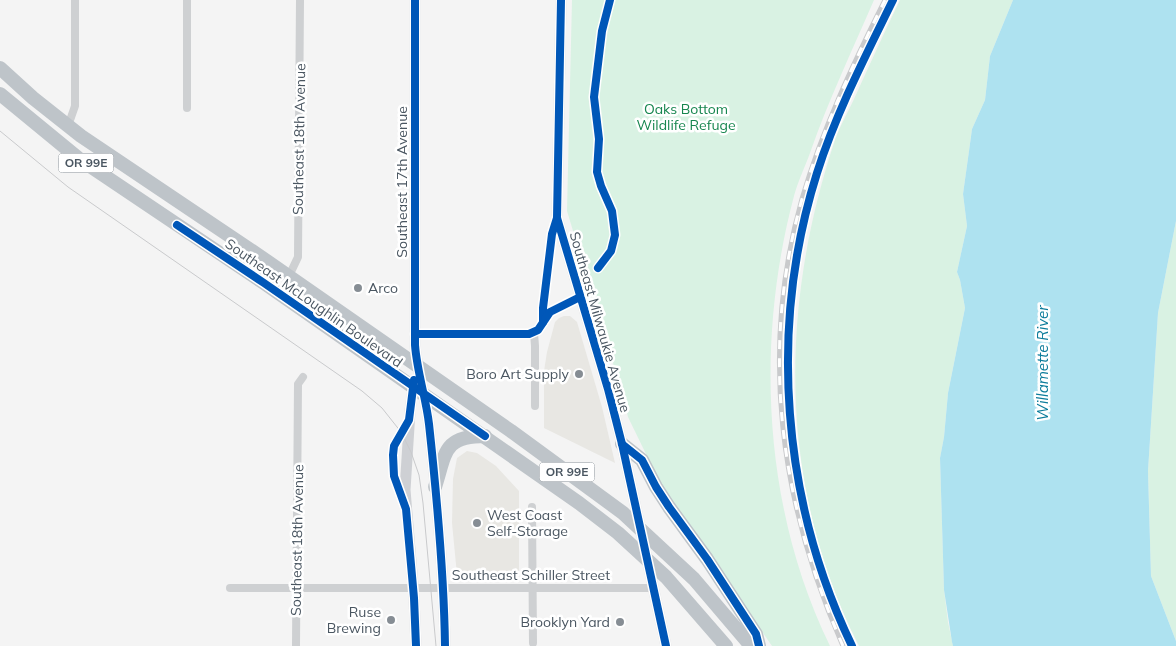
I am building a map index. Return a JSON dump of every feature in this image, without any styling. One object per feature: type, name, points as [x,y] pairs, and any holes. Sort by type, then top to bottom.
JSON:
[{"type":"highway","name":"Southeast McLoughlin Boulevard","points":[[0,68],[68,126],[289,276],[623,513],[694,579],[751,646]]},
{"type":"highway","name":"Southeast McLoughlin Boulevard","points":[[0,94],[78,158],[418,389],[580,503],[642,554],[686,599],[726,646]]},
{"type":"highway","points":[[435,487],[447,450],[451,444],[468,437],[485,436]]},
{"type":"highway","points":[[622,444],[642,460],[669,507],[756,634],[759,646]]},
{"type":"street","points":[[68,126],[75,106],[75,0]]},
{"type":"street","points":[[187,0],[187,108]]},
{"type":"street","name":"Southeast 18th Avenue","points":[[289,276],[298,257],[300,0]]},
{"type":"street","name":"Southeast 17th Avenue","points":[[415,0],[414,334],[418,389],[429,422],[444,587],[445,646]]},
{"type":"street","name":"Southeast Milwaukie Avenue","points":[[561,0],[557,218],[608,389],[622,444],[666,646]]},
{"type":"street","points":[[414,334],[522,335],[534,333],[550,312],[580,297]]},
{"type":"street","points":[[534,333],[535,406]]},
{"type":"street","name":"Southeast 18th Avenue","points":[[296,646],[298,384],[303,377]]},
{"type":"street","name":"Southeast 17th Avenue","points":[[416,646],[405,490],[410,411],[418,389]]},
{"type":"street","points":[[532,507],[533,643]]},
{"type":"street","name":"Southeast Schiller Street","points":[[230,588],[652,586]]},
{"type":"shaded area","points":[[564,316],[570,316],[577,322],[602,407],[615,463],[544,428],[544,371],[547,352],[555,322]]},
{"type":"shaded area","name":"West Coast Self-Storage","points":[[467,451],[477,453],[496,466],[519,491],[519,575],[457,575],[452,523],[453,479],[457,458]]},
{"type":"green space","name":"Oaks Bottom Wildlife Refuge","points":[[572,0],[874,0],[832,95],[796,190],[782,252],[774,309],[771,366],[772,424],[779,482],[791,538],[808,593],[830,646],[772,646],[662,487],[628,417],[567,211]]},
{"type":"green space","points":[[900,0],[1013,0],[990,56],[985,100],[972,129],[963,194],[967,226],[957,272],[965,308],[948,393],[940,458],[944,590],[953,646],[859,646],[832,585],[813,523],[801,460],[796,396],[797,332],[804,267],[817,203],[837,135]]},
{"type":"green space","points":[[1176,221],[1176,641],[1151,576],[1148,471],[1158,313]]},
{"type":"water","name":"Willamette River","points":[[1013,0],[1176,0],[1176,221],[1158,313],[1148,471],[1151,576],[1176,641],[1176,646],[953,646],[944,590],[940,458],[948,393],[965,308],[957,272],[967,226],[963,194],[972,129],[985,100],[990,56]]},
{"type":"tram line","points":[[0,131],[68,187],[362,391],[382,408],[401,432],[411,452],[419,475],[436,646]]},
{"type":"railway","points":[[843,646],[821,592],[804,537],[791,482],[783,426],[779,370],[781,313],[789,256],[810,173],[839,98],[885,0]]},
{"type":"cycle path","points":[[415,0],[415,345],[428,414],[435,479],[442,563],[445,646]]},
{"type":"cycle path","points":[[561,0],[557,218],[608,389],[622,444],[666,646]]},
{"type":"cycle path","points":[[598,268],[611,251],[615,235],[612,211],[597,172],[599,139],[594,97],[602,31],[610,0]]},
{"type":"cycle path","points":[[852,646],[828,590],[810,533],[797,473],[790,413],[788,353],[792,292],[802,232],[817,173],[842,107],[893,0]]},
{"type":"cycle path","points":[[543,322],[552,234],[557,218]]},
{"type":"cycle path","points":[[177,225],[485,436]]},
{"type":"cycle path","points":[[415,334],[529,334],[538,330],[550,312],[580,297]]},
{"type":"cycle path","points":[[414,380],[409,420],[394,446],[393,455],[394,476],[406,509],[416,646]]},
{"type":"cycle path","points":[[622,444],[642,460],[669,507],[707,559],[756,634],[759,646]]},
{"type":"place","name":"Arco","points":[[358,288]]},
{"type":"place","name":"Boro Art Supply","points":[[579,374]]},
{"type":"place","name":"West Coast Self-Storage","points":[[477,523]]},
{"type":"place","name":"Ruse Brewing","points":[[391,620]]},
{"type":"place","name":"Brooklyn Yard","points":[[620,622]]}]
